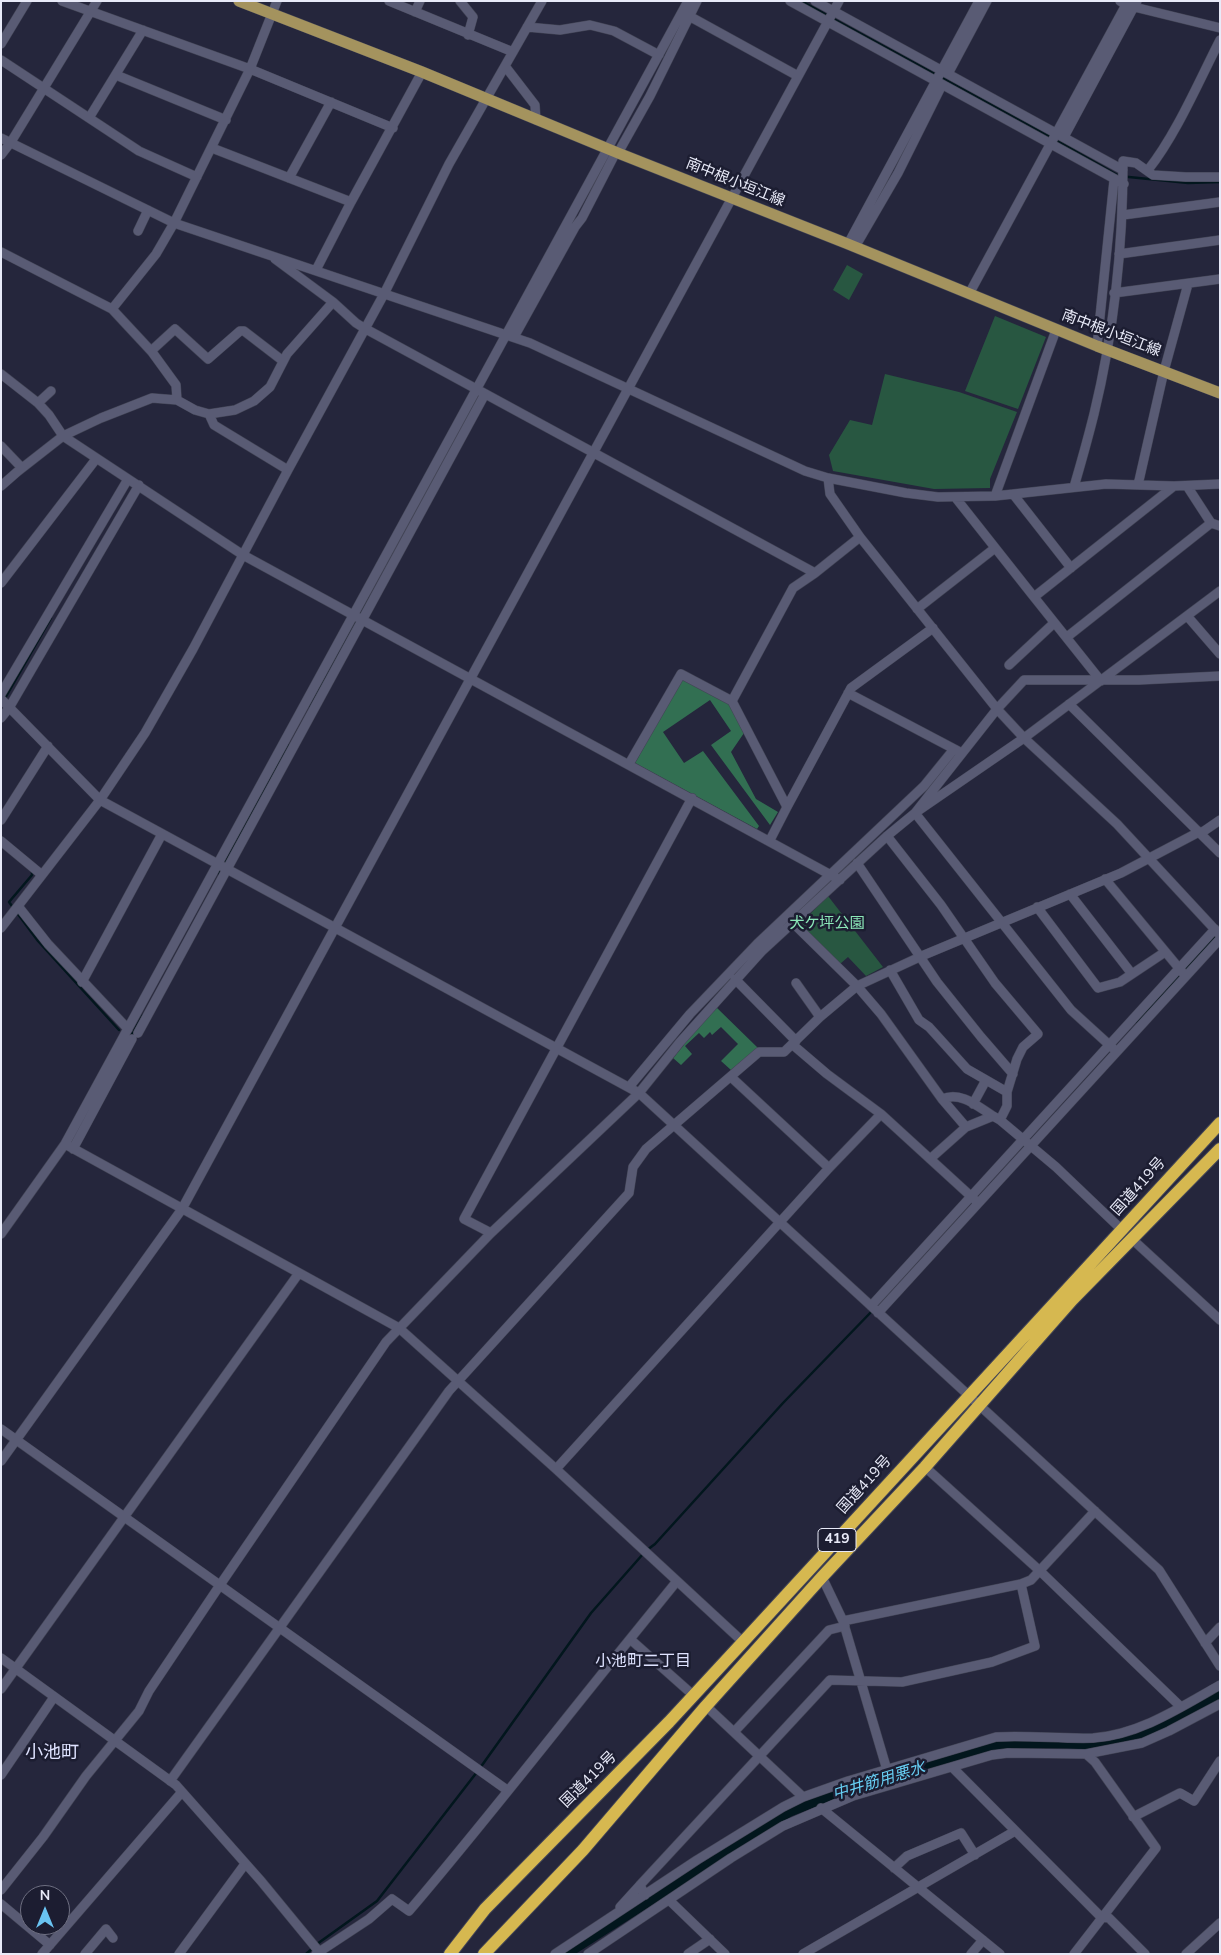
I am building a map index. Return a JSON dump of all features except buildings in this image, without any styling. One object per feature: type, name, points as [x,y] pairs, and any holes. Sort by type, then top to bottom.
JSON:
[{"type":"highway","name":"国道419号","points":[[484,1954],[583,1850],[706,1706],[822,1577],[925,1467],[974,1400],[1122,1230],[1220,1123]]},
{"type":"highway","name":"国道419号","points":[[450,1954],[485,1909],[694,1695],[974,1400],[1220,1148]]},
{"type":"main road","name":"南中根小垣江線","points":[[239,1],[422,72],[614,152],[852,245],[1056,330],[1220,393]]},
{"type":"street","points":[[1,44],[27,1]]},
{"type":"street","points":[[62,1],[250,70],[393,128]]},
{"type":"street","points":[[1,155],[11,142],[97,1]]},
{"type":"street","points":[[112,309],[156,254],[174,223],[250,70],[277,1]]},
{"type":"street","points":[[389,1],[513,52]]},
{"type":"street","points":[[415,12],[420,1]]},
{"type":"street","points":[[460,1],[473,17],[468,35]]},
{"type":"street","points":[[1,928],[100,800],[145,733],[384,294],[449,164],[542,1]]},
{"type":"street","points":[[1,1234],[69,1146],[510,336],[582,218],[659,56],[688,1]]},
{"type":"street","points":[[614,152],[650,96],[697,1]]},
{"type":"street","points":[[790,1],[1051,142],[1121,182]]},
{"type":"street","points":[[815,1],[1123,171]]},
{"type":"street","points":[[1,1461],[182,1209],[839,1]]},
{"type":"street","points":[[852,245],[980,1]]},
{"type":"street","points":[[944,72],[987,1]]},
{"type":"street","points":[[968,294],[1129,3],[1220,28]]},
{"type":"street","points":[[688,16],[798,76]]},
{"type":"street","points":[[527,27],[560,30],[590,25],[614,31],[659,56]]},
{"type":"street","points":[[88,118],[116,76],[142,30]]},
{"type":"street","points":[[1148,170],[1156,160],[1174,128],[1220,40]]},
{"type":"street","points":[[1,60],[139,151],[197,177]]},
{"type":"street","points":[[505,66],[535,105],[536,120]]},
{"type":"street","points":[[316,270],[422,72]]},
{"type":"street","points":[[116,76],[226,120]]},
{"type":"street","points":[[289,178],[331,102]]},
{"type":"street","points":[[1,138],[174,223],[510,336],[570,360],[805,471],[828,478],[906,493],[938,497],[995,496],[1106,484],[1174,486],[1220,484]]},
{"type":"street","points":[[212,148],[351,202]]},
{"type":"street","points":[[1074,487],[1094,413],[1123,161],[1136,163],[1153,175],[1220,177]]},
{"type":"street","points":[[1102,348],[1114,293],[1119,254],[1123,215],[1121,182]]},
{"type":"street","points":[[1123,215],[1220,202]]},
{"type":"street","points":[[138,231],[148,210]]},
{"type":"street","points":[[1119,254],[1220,240]]},
{"type":"street","points":[[1,252],[112,309],[151,350],[176,385],[177,400]]},
{"type":"street","points":[[270,255],[333,302],[364,328],[815,573]]},
{"type":"street","points":[[1114,293],[1220,279]]},
{"type":"street","points":[[1138,485],[1164,371],[1188,284]]},
{"type":"street","points":[[1,486],[62,436],[152,398],[177,400],[195,410],[209,414],[235,410],[254,401],[270,388],[287,354],[333,302]]},
{"type":"street","points":[[151,350],[174,329],[208,358],[240,331],[244,331],[283,361]]},
{"type":"street","points":[[995,496],[1056,330]]},
{"type":"street","points":[[1,374],[49,414],[62,436],[243,555],[770,840],[840,880]]},
{"type":"street","points":[[38,403],[51,391]]},
{"type":"street","points":[[209,414],[214,425],[288,470]]},
{"type":"street","points":[[1,446],[22,468]]},
{"type":"street","points":[[1,582],[96,458]]},
{"type":"street","points":[[828,478],[830,494],[860,537],[997,709],[1024,738],[1117,824],[1218,934],[875,1309]]},
{"type":"street","points":[[1,694],[128,479]]},
{"type":"street","points":[[1,718],[6,704],[139,485]]},
{"type":"street","points":[[1034,597],[1174,486]]},
{"type":"street","points":[[1067,637],[1215,525],[1187,486]]},
{"type":"street","points":[[1013,494],[1071,568]]},
{"type":"street","points":[[955,497],[1101,681]]},
{"type":"street","points":[[732,701],[793,588],[860,537]]},
{"type":"street","points":[[917,610],[995,548]]},
{"type":"street","points":[[1,1890],[43,1837],[86,1776],[139,1711],[149,1692],[220,1585],[386,1342],[399,1328],[492,1233],[638,1093],[735,979],[762,951],[887,836],[915,813],[1024,738],[1220,591]]},
{"type":"street","points":[[1188,616],[1220,654]]},
{"type":"street","points":[[1009,665],[1054,623]]},
{"type":"street","points":[[770,840],[851,688],[933,628]]},
{"type":"street","points":[[630,764],[681,674],[732,701],[787,807]]},
{"type":"street","points":[[629,1087],[690,1014],[722,980],[757,944],[924,786],[1024,680],[1101,681],[1220,676]]},
{"type":"street","points":[[848,693],[958,751]]},
{"type":"street","points":[[6,704],[100,800],[638,1093],[1164,1575],[1220,1666]]},
{"type":"street","points":[[1069,704],[1197,833],[1220,853]]},
{"type":"street","points":[[1,820],[48,746]]},
{"type":"street","points":[[915,813],[958,751]]},
{"type":"street","points":[[492,1233],[464,1219],[692,798]]},
{"type":"street","points":[[915,813],[1071,1010],[1113,1048]]},
{"type":"street","points":[[170,1781],[457,1380],[629,1193],[633,1167],[646,1149],[759,1052],[784,1052],[857,986],[920,956],[1150,860],[1197,833],[1204,831],[1220,820]]},
{"type":"street","points":[[82,982],[162,834]]},
{"type":"street","points":[[887,836],[965,938],[995,983],[1038,1034],[1023,1047],[1008,1092],[1007,1106],[996,1118],[966,1127],[930,1159]]},
{"type":"street","points":[[1,841],[42,875]]},
{"type":"street","points":[[858,863],[920,956],[955,1004],[1013,1074]]},
{"type":"street","points":[[1105,878],[1183,972]]},
{"type":"street","points":[[1070,894],[1132,974]]},
{"type":"street","points":[[18,906],[48,944],[82,982],[132,1032]]},
{"type":"street","points":[[1038,907],[1098,988],[1120,982],[1165,952]]},
{"type":"street","points":[[793,924],[857,986],[881,1014],[905,1050],[966,1127]]},
{"type":"street","points":[[890,970],[919,1020],[929,1027],[967,1069],[1008,1092]]},
{"type":"street","points":[[735,979],[827,1074],[881,1114],[975,1200]]},
{"type":"street","points":[[796,983],[820,1018]]},
{"type":"street","points":[[731,1077],[829,1168]]},
{"type":"street","points":[[973,1104],[986,1080]]},
{"type":"street","points":[[942,1098],[951,1095],[960,1096],[996,1118],[1056,1168],[1122,1230]]},
{"type":"street","points":[[556,1469],[829,1168],[881,1114]]},
{"type":"street","points":[[69,1146],[399,1328],[744,1642]]},
{"type":"street","points":[[1132,1240],[1220,1320]]},
{"type":"street","points":[[1,1689],[10,1664],[124,1517],[299,1273]]},
{"type":"street","points":[[1,1429],[507,1790]]},
{"type":"street","points":[[925,1467],[1040,1571],[1181,1707]]},
{"type":"street","points":[[734,1732],[829,1630],[844,1624],[1021,1584],[1031,1580],[1095,1511]]},
{"type":"street","points":[[822,1577],[844,1624],[887,1770]]},
{"type":"street","points":[[10,1664],[170,1781],[261,1881],[317,1949],[369,1918],[392,1900],[409,1911],[468,1842],[507,1790],[677,1581]]},
{"type":"street","points":[[619,1913],[619,1909],[640,1885],[761,1757],[830,1680],[902,1682],[992,1662],[1035,1646],[1021,1584]]},
{"type":"street","points":[[1205,1643],[1220,1627]]},
{"type":"street","points":[[630,1639],[694,1695]]},
{"type":"street","points":[[555,1954],[746,1829],[803,1797],[996,1737],[1093,1738],[1121,1733],[1144,1725],[1220,1685]]},
{"type":"street","points":[[1,1775],[54,1696]]},
{"type":"street","points":[[588,1954],[731,1858],[783,1826],[821,1808],[853,1796],[992,1754],[1008,1752],[1086,1754],[1142,1743],[1220,1704]]},
{"type":"street","points":[[706,1706],[803,1797]]},
{"type":"street","points":[[1060,1737],[1060,1753]]},
{"type":"street","points":[[1074,1954],[1156,1848],[1095,1762],[1086,1754]]},
{"type":"street","points":[[1134,1817],[1180,1793],[1194,1801],[1220,1761]]},
{"type":"street","points":[[952,1767],[1101,1917],[1109,1918],[1145,1954]]},
{"type":"street","points":[[42,1954],[182,1793]]},
{"type":"street","points":[[821,1808],[1000,1954]]},
{"type":"street","points":[[803,1954],[1015,1831]]},
{"type":"street","points":[[894,1868],[907,1856],[961,1833],[975,1855]]},
{"type":"street","points":[[179,1954],[244,1864]]},
{"type":"street","points":[[640,1885],[645,1895]]},
{"type":"street","points":[[669,1900],[725,1954]]},
{"type":"street","points":[[1,1904],[50,1945]]},
{"type":"street","points":[[1186,1954],[1220,1923]]},
{"type":"street","points":[[85,1954],[106,1930],[113,1938]]},
{"type":"street","points":[[688,1954],[710,1939]]},
{"type":"street","points":[[971,1954],[983,1940]]},
{"type":"green space","points":[[847,265],[863,274],[849,300],[833,290]]},
{"type":"green space","points":[[995,316],[1046,337],[1018,409],[965,391]]},
{"type":"green space","points":[[885,374],[959,392],[1017,412],[990,479],[990,488],[934,489],[833,471],[829,455],[850,420],[872,425]]},
{"type":"green space","points":[[682,678],[729,704],[744,733],[731,752],[756,799],[778,812],[770,825],[711,745],[731,731],[710,700],[663,732],[684,763],[703,751],[759,826],[757,829],[635,763]]},
{"type":"green space","name":"犬ケ坪公園","points":[[828,896],[883,967],[866,976],[848,957],[840,964],[799,925]]},
{"type":"green space","points":[[715,1006],[758,1048],[731,1070],[721,1061],[738,1044],[721,1027],[712,1035],[710,1032],[704,1038],[699,1033],[685,1046],[692,1054],[681,1065],[673,1058]]},
{"type":"waterway","points":[[801,1],[827,15]]},
{"type":"waterway","points":[[832,18],[1051,137]]},
{"type":"waterway","points":[[1056,140],[1119,176],[1188,183],[1220,182]]},
{"type":"waterway","points":[[561,243],[567,232]]},
{"type":"waterway","points":[[310,707],[369,598]]},
{"type":"waterway","points":[[4,700],[51,618]]},
{"type":"waterway","points":[[219,874],[289,745]]},
{"type":"waterway","points":[[32,871],[32,875],[9,902],[38,941],[119,1030]]},
{"type":"waterway","points":[[1184,971],[1215,937]]},
{"type":"waterway","points":[[1136,1022],[1180,975]]},
{"type":"waterway","points":[[131,1036],[143,1015]]},
{"type":"waterway","points":[[647,1550],[655,1544],[783,1403],[873,1310]]},
{"type":"waterway","points":[[480,1768],[591,1613],[643,1554]]},
{"type":"waterway","name":"中井筋用悪水","points":[[567,1954],[790,1812],[823,1799],[994,1746],[1013,1744],[1097,1745],[1117,1743],[1163,1726],[1220,1694]]},
{"type":"waterway","points":[[317,1944],[377,1901],[477,1772]]},
{"type":"waterway","points":[[306,1954],[313,1948]]},
{"type":"district","name":"小池町二丁目","points":[[643,1662]]},
{"type":"district","name":"小池町","points":[[52,1754]]}]
